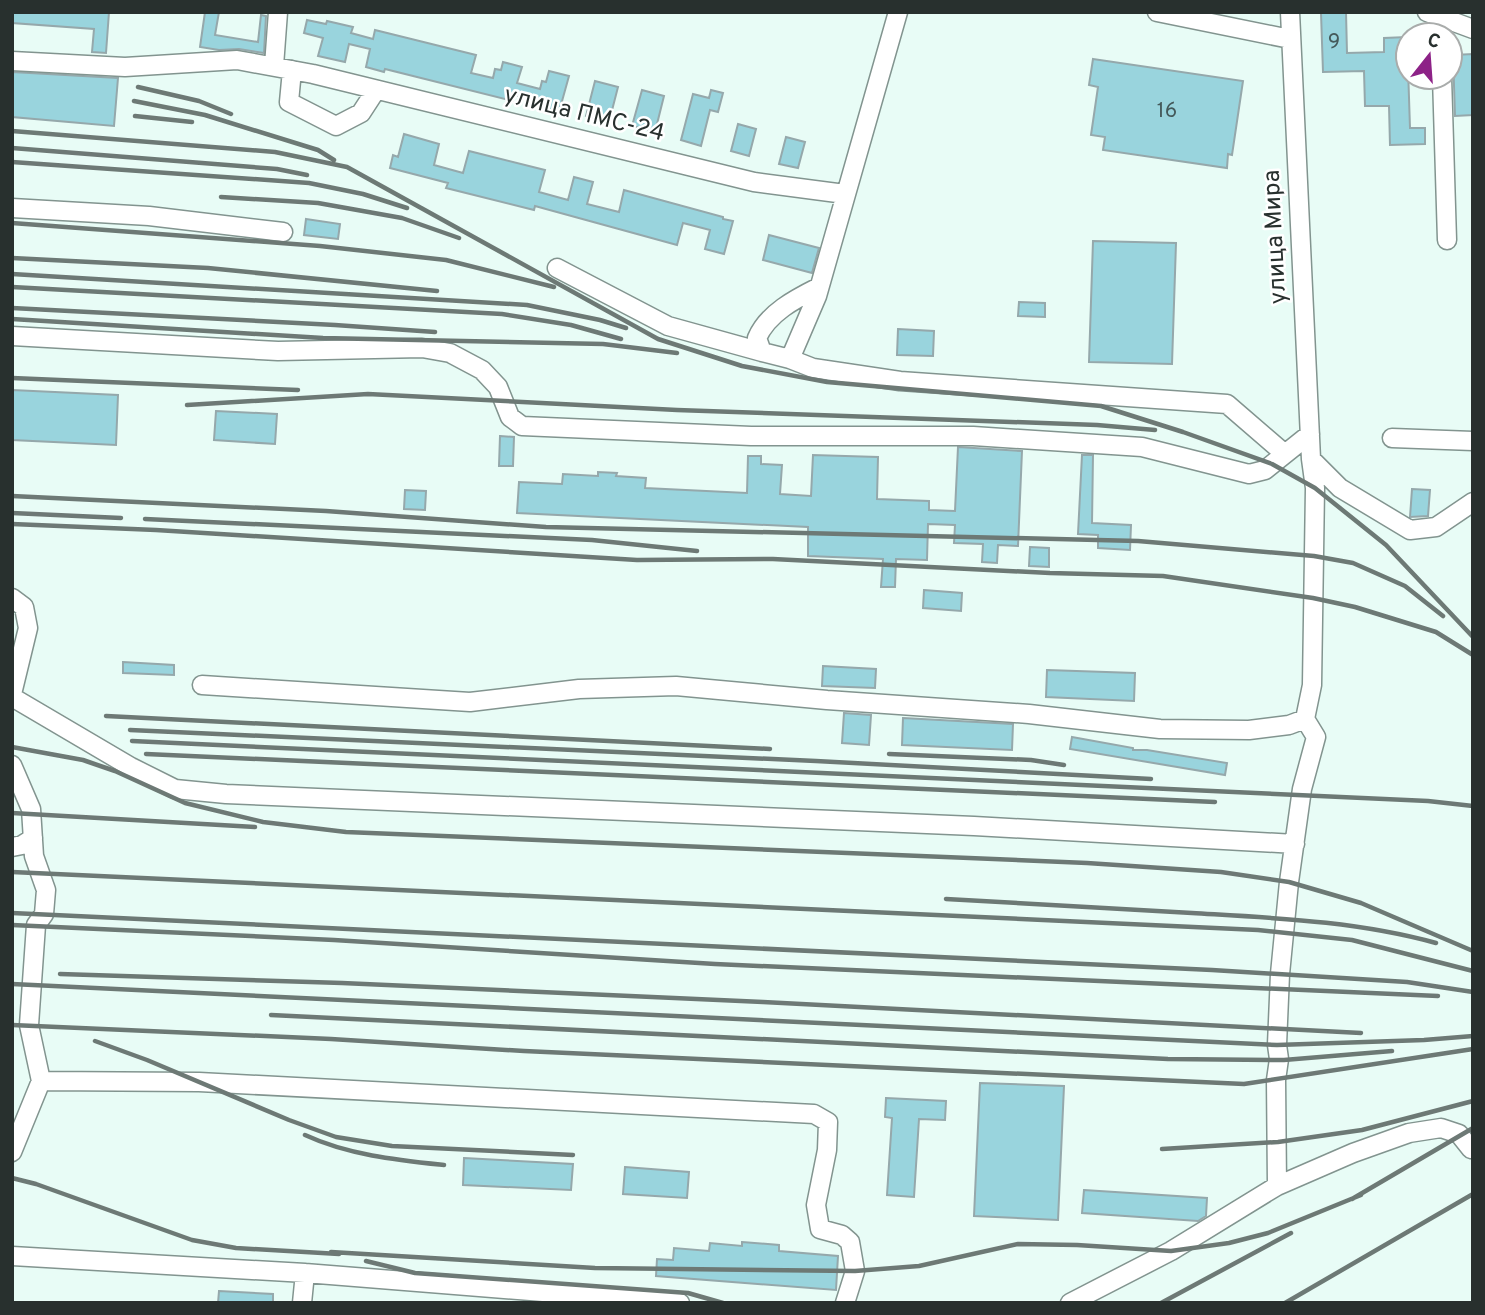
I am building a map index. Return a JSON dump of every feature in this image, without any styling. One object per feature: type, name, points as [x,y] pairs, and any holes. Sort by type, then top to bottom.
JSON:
[{"type":"street","points":[[278,12],[289,102],[336,126],[361,113],[376,90]]},
{"type":"street","points":[[790,359],[819,287],[898,12]]},
{"type":"street","points":[[1157,12],[1290,40]]},
{"type":"street","name":"улица Мира","points":[[1290,12],[1311,460],[1315,488],[1312,685],[1305,719]]},
{"type":"street","name":"улица ПМС-24","points":[[12,61],[125,67],[237,60],[313,74],[754,182],[845,194]]},
{"type":"street","points":[[1442,91],[1447,240]]},
{"type":"street","points":[[12,208],[149,216],[283,232]]},
{"type":"street","points":[[557,268],[668,326],[790,359],[813,368],[900,382],[1227,404],[1285,454]]},
{"type":"street","points":[[762,352],[757,338],[763,325],[794,299],[819,287]]},
{"type":"street","points":[[12,336],[278,351],[422,348],[450,353],[482,370],[498,387],[510,417],[522,426],[751,436],[973,436],[1129,446],[1249,474],[1265,470],[1310,434]]},
{"type":"street","points":[[1392,438],[1473,441]]},
{"type":"street","points":[[1311,460],[1340,488],[1410,530],[1436,527],[1473,502]]},
{"type":"street","points":[[12,597],[24,607],[28,628],[12,696],[131,767],[175,789],[226,794],[974,826],[1295,844]]},
{"type":"street","points":[[202,685],[470,702],[579,689],[676,686],[1029,714],[1160,729],[1249,730],[1289,725],[1305,719],[1316,737],[1302,789],[1280,974],[1277,1045],[1279,1059],[1276,1080],[1277,1185]]},
{"type":"street","points":[[12,765],[31,809],[38,873],[46,890],[44,914],[36,925],[29,1026],[41,1081],[12,1152]]},
{"type":"street","points":[[12,846],[22,845],[33,838]]},
{"type":"street","points":[[41,1081],[213,1082],[814,1114],[828,1122],[827,1150],[816,1205],[820,1229],[842,1235],[850,1242],[855,1271],[845,1303]]},
{"type":"street","points":[[1070,1303],[1171,1251],[1277,1185],[1353,1153],[1409,1133],[1441,1128],[1459,1134],[1471,1149]]},
{"type":"street","points":[[12,1256],[305,1273],[680,1303]]},
{"type":"street","points":[[302,1303],[305,1273]]},
{"type":"building","points":[[12,12],[109,12],[106,53],[92,52],[94,29],[12,23]]},
{"type":"building","points":[[205,12],[219,12],[215,35],[258,42],[261,15],[266,16],[264,53],[200,47]]},
{"type":"building","points":[[1346,12],[1347,53],[1384,52],[1384,38],[1394,38],[1394,91],[1409,91],[1410,128],[1425,128],[1425,144],[1390,145],[1389,106],[1365,106],[1364,71],[1323,72],[1321,13]]},
{"type":"building","points":[[307,20],[353,27],[351,33],[373,39],[375,30],[476,55],[471,73],[493,78],[495,69],[501,70],[503,62],[522,67],[517,83],[540,89],[542,81],[546,82],[549,71],[569,76],[559,112],[535,106],[537,101],[514,95],[513,101],[385,69],[384,72],[366,67],[370,49],[349,44],[345,62],[318,56],[323,38],[304,33]]},
{"type":"building","points":[[1464,54],[1473,54],[1473,115],[1455,116],[1454,91],[1464,91]]},
{"type":"building","points":[[1093,59],[1243,81],[1232,155],[1228,154],[1227,168],[1103,150],[1105,137],[1091,135],[1098,87],[1089,85]]},
{"type":"building","points":[[12,72],[118,78],[114,126],[12,117]]},
{"type":"building","points":[[595,81],[618,87],[609,122],[586,116]]},
{"type":"building","points":[[642,90],[664,96],[655,132],[632,126]]},
{"type":"building","points":[[711,90],[723,93],[718,112],[710,110],[701,146],[681,140],[693,94],[709,98]]},
{"type":"building","points":[[738,124],[756,129],[749,156],[731,151]]},
{"type":"building","points":[[404,134],[439,144],[434,165],[463,173],[469,151],[545,170],[539,192],[568,200],[574,177],[593,182],[587,204],[619,212],[624,190],[723,217],[733,221],[724,254],[705,249],[710,230],[683,223],[677,245],[535,206],[534,210],[446,188],[448,183],[390,168],[393,155],[398,157]]},
{"type":"building","points":[[786,137],[805,142],[798,168],[779,164]]},
{"type":"building","points":[[306,219],[340,224],[338,239],[304,235]]},
{"type":"building","points":[[769,235],[819,248],[812,273],[763,260]]},
{"type":"building","points":[[1093,241],[1176,243],[1172,364],[1089,362]]},
{"type":"building","points":[[1019,302],[1045,303],[1045,317],[1018,316]]},
{"type":"building","points":[[898,329],[934,331],[933,356],[897,355]]},
{"type":"building","points":[[12,390],[118,395],[116,445],[12,440]]},
{"type":"building","points":[[216,411],[277,414],[275,444],[214,440]]},
{"type":"building","points":[[500,436],[514,437],[513,466],[499,466]]},
{"type":"building","points":[[958,447],[1022,451],[1018,546],[998,545],[997,563],[982,562],[983,544],[954,543],[955,525],[928,524],[927,560],[896,559],[895,587],[881,587],[883,559],[808,556],[808,527],[517,513],[519,482],[562,484],[563,474],[598,476],[598,472],[617,473],[616,476],[646,478],[645,488],[747,493],[748,456],[761,456],[761,464],[782,465],[780,494],[811,496],[813,455],[878,457],[877,499],[929,501],[929,510],[955,511]]},
{"type":"building","points":[[1082,455],[1093,455],[1092,523],[1131,525],[1130,550],[1098,548],[1098,535],[1078,534]]},
{"type":"building","points":[[1412,489],[1430,490],[1428,516],[1410,517]]},
{"type":"building","points":[[405,490],[426,491],[425,510],[404,509]]},
{"type":"building","points":[[1030,547],[1049,548],[1049,567],[1029,566]]},
{"type":"building","points":[[924,590],[962,593],[961,611],[923,608]]},
{"type":"building","points":[[123,662],[174,665],[174,675],[123,673]]},
{"type":"building","points":[[823,666],[876,669],[875,688],[822,686]]},
{"type":"building","points":[[1047,670],[1135,673],[1134,701],[1046,697]]},
{"type":"building","points":[[844,713],[871,715],[869,745],[842,743]]},
{"type":"building","points":[[903,718],[1013,724],[1012,750],[902,745]]},
{"type":"building","points":[[1072,737],[1133,750],[1227,763],[1225,775],[1070,749]]},
{"type":"building","points":[[980,1083],[1064,1086],[1058,1220],[974,1216]]},
{"type":"building","points":[[886,1098],[946,1101],[945,1120],[919,1119],[914,1197],[887,1195],[892,1118],[885,1117]]},
{"type":"building","points":[[464,1158],[573,1164],[571,1190],[463,1185]]},
{"type":"building","points":[[625,1167],[689,1172],[687,1198],[623,1194]]},
{"type":"building","points":[[1084,1190],[1207,1198],[1206,1216],[1198,1221],[1082,1213]]},
{"type":"building","points":[[742,1242],[779,1245],[779,1251],[838,1256],[836,1290],[656,1276],[657,1259],[673,1260],[674,1248],[709,1251],[710,1243],[742,1246]]},
{"type":"building","points":[[219,1291],[273,1294],[273,1303],[218,1303]]},
{"type":"railway","points":[[138,87],[199,101],[231,114]]},
{"type":"railway","points":[[134,101],[205,115],[318,150],[334,160]]},
{"type":"railway","points":[[135,116],[192,122]]},
{"type":"railway","points":[[12,131],[275,152],[347,167],[658,339],[742,366],[827,382],[1101,406],[1183,432],[1272,464],[1315,488],[1386,545],[1473,637]]},
{"type":"railway","points":[[12,148],[277,169],[307,175]]},
{"type":"railway","points":[[12,162],[309,183],[363,194],[407,208]]},
{"type":"railway","points":[[221,197],[318,203],[402,218],[459,238]]},
{"type":"railway","points":[[12,223],[320,246],[446,260],[554,287]]},
{"type":"railway","points":[[12,258],[208,268],[437,291]]},
{"type":"railway","points":[[12,274],[527,305],[626,328]]},
{"type":"railway","points":[[12,287],[502,314],[571,325],[621,339]]},
{"type":"railway","points":[[12,308],[435,332]]},
{"type":"railway","points":[[12,319],[323,338],[603,344],[677,353]]},
{"type":"railway","points":[[12,378],[298,390]]},
{"type":"railway","points":[[187,405],[368,394],[677,410],[1097,425],[1155,430]]},
{"type":"railway","points":[[12,496],[326,511],[546,527],[1138,541],[1314,556],[1353,563],[1405,586],[1443,616]]},
{"type":"railway","points":[[12,513],[121,518]]},
{"type":"railway","points":[[145,519],[592,540],[697,551]]},
{"type":"railway","points":[[12,524],[156,530],[637,560],[773,559],[1163,576],[1313,598],[1355,607],[1436,632],[1473,655]]},
{"type":"railway","points":[[106,716],[770,749]]},
{"type":"railway","points":[[130,730],[1151,779]]},
{"type":"railway","points":[[132,741],[1428,801],[1473,806]]},
{"type":"railway","points":[[12,747],[83,760],[115,771],[185,803],[263,822],[346,832],[1087,863],[1221,872],[1289,882],[1361,903],[1473,951]]},
{"type":"railway","points":[[146,754],[1215,802]]},
{"type":"railway","points":[[889,754],[1031,760],[1064,765]]},
{"type":"railway","points":[[12,813],[255,827]]},
{"type":"railway","points":[[12,872],[1258,930],[1352,940],[1473,971]]},
{"type":"railway","points":[[946,899],[1315,922],[1376,930],[1436,943]]},
{"type":"railway","points":[[12,913],[1212,970],[1407,982],[1473,992]]},
{"type":"railway","points":[[12,925],[334,940],[715,964],[1438,996]]},
{"type":"railway","points":[[60,974],[342,983],[763,1002],[1361,1033]]},
{"type":"railway","points":[[12,984],[1277,1045],[1473,1036]]},
{"type":"railway","points":[[271,1015],[1168,1059],[1284,1060],[1392,1051]]},
{"type":"railway","points":[[12,1025],[1244,1084],[1473,1049]]},
{"type":"railway","points":[[95,1041],[336,1137],[392,1146],[573,1155]]},
{"type":"railway","points":[[1162,1149],[1278,1142],[1362,1130],[1473,1101]]},
{"type":"railway","points":[[1352,1199],[1473,1128]]},
{"type":"railway","points":[[305,1135],[355,1152],[444,1165]]},
{"type":"railway","points":[[12,1178],[36,1184],[192,1240],[236,1248],[339,1254]]},
{"type":"railway","points":[[1285,1303],[1473,1194]]},
{"type":"railway","points":[[331,1252],[595,1268],[855,1271],[919,1266],[1018,1244],[1171,1251],[1229,1243],[1268,1233],[1361,1195]]},
{"type":"railway","points":[[1161,1303],[1291,1233]]},
{"type":"railway","points":[[366,1261],[415,1273],[688,1293],[723,1303]]}]
